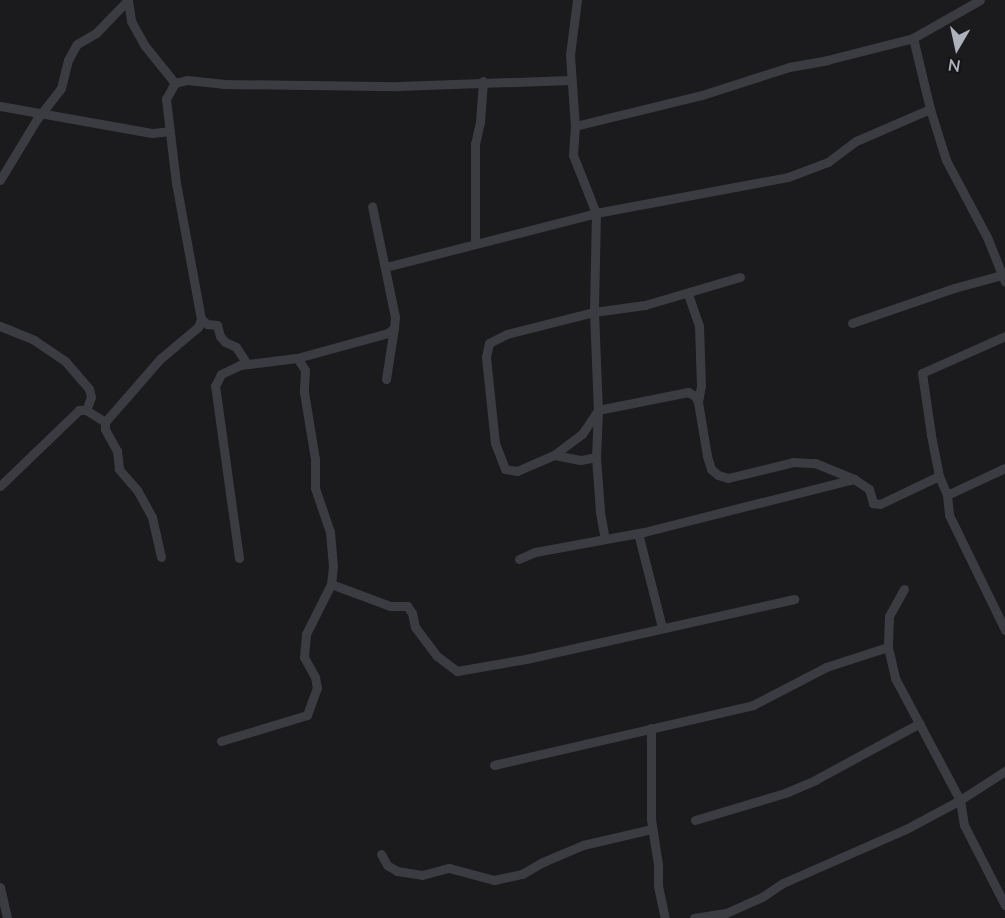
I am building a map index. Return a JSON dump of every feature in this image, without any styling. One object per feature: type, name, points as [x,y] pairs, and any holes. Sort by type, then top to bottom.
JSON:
[{"type":"street","points":[[128,0],[131,21],[145,46],[175,83]]},
{"type":"street","points":[[0,180],[38,119],[61,88],[68,60],[77,44],[96,33],[128,0]]},
{"type":"street","points":[[577,0],[570,55],[574,126],[573,155],[596,213],[594,312],[598,410],[596,457],[600,512],[605,539]]},
{"type":"street","points":[[574,126],[702,95],[789,67],[827,60],[913,38],[980,0]]},
{"type":"street","points":[[852,322],[954,288],[1004,279],[987,237],[946,160],[930,109],[913,38]]},
{"type":"street","points":[[161,557],[152,517],[137,489],[119,469],[117,451],[105,429],[105,422],[160,359],[198,327],[201,319],[176,183],[166,99],[175,83],[187,80],[223,84],[398,86],[483,81],[571,80]]},
{"type":"street","points":[[475,243],[475,144],[480,123],[483,81]]},
{"type":"street","points":[[0,106],[45,112],[152,133],[170,131]]},
{"type":"street","points":[[386,267],[596,213],[788,177],[828,162],[856,141],[930,109]]},
{"type":"street","points":[[372,206],[395,317],[386,379]]},
{"type":"street","points":[[698,402],[695,396],[688,392],[598,410],[582,434],[554,455],[517,471],[506,469],[495,443],[486,357],[489,343],[507,334],[594,312],[645,305],[740,277]]},
{"type":"street","points":[[688,294],[699,326],[701,367],[698,402],[707,456],[711,469],[718,475],[728,478],[793,462],[815,463],[854,479],[869,489],[873,503],[880,504],[939,476]]},
{"type":"street","points":[[201,319],[207,324],[217,326],[220,336],[225,342],[236,347],[247,364]]},
{"type":"street","points":[[0,326],[34,340],[65,361],[89,389],[91,397],[86,410]]},
{"type":"street","points":[[239,558],[215,386],[221,375],[247,364],[297,358],[388,333],[394,328]]},
{"type":"street","points":[[1005,336],[922,373],[939,476],[947,495],[949,515],[1005,630]]},
{"type":"street","points":[[221,741],[307,715],[317,688],[315,677],[304,657],[306,634],[332,584],[333,566],[330,532],[315,488],[315,459],[304,392],[305,370],[302,362],[297,358]]},
{"type":"street","points":[[0,486],[58,432],[68,417],[78,410],[86,410],[105,422]]},
{"type":"street","points":[[554,455],[580,460],[596,457]]},
{"type":"street","points":[[947,495],[1005,468]]},
{"type":"street","points":[[519,559],[535,552],[638,533],[854,479]]},
{"type":"street","points":[[638,533],[662,627]]},
{"type":"street","points":[[332,584],[390,606],[407,606],[412,613],[415,627],[437,656],[457,671],[470,671],[794,599]]},
{"type":"street","points":[[904,589],[889,616],[888,647],[896,678],[960,800],[964,825],[1005,905]]},
{"type":"street","points":[[494,765],[753,705],[826,667],[888,647]]},
{"type":"street","points":[[695,820],[785,793],[815,780],[920,723]]},
{"type":"street","points":[[651,728],[652,829],[658,865],[658,886],[665,918]]},
{"type":"street","points":[[694,918],[726,913],[762,897],[783,883],[906,829],[960,800],[1005,771]]},
{"type":"street","points":[[381,854],[387,865],[397,871],[422,875],[449,868],[494,880],[522,874],[543,862],[584,845],[652,829]]},
{"type":"street","points":[[996,886],[1005,881]]},
{"type":"street","points":[[0,887],[4,893],[7,918]]}]
